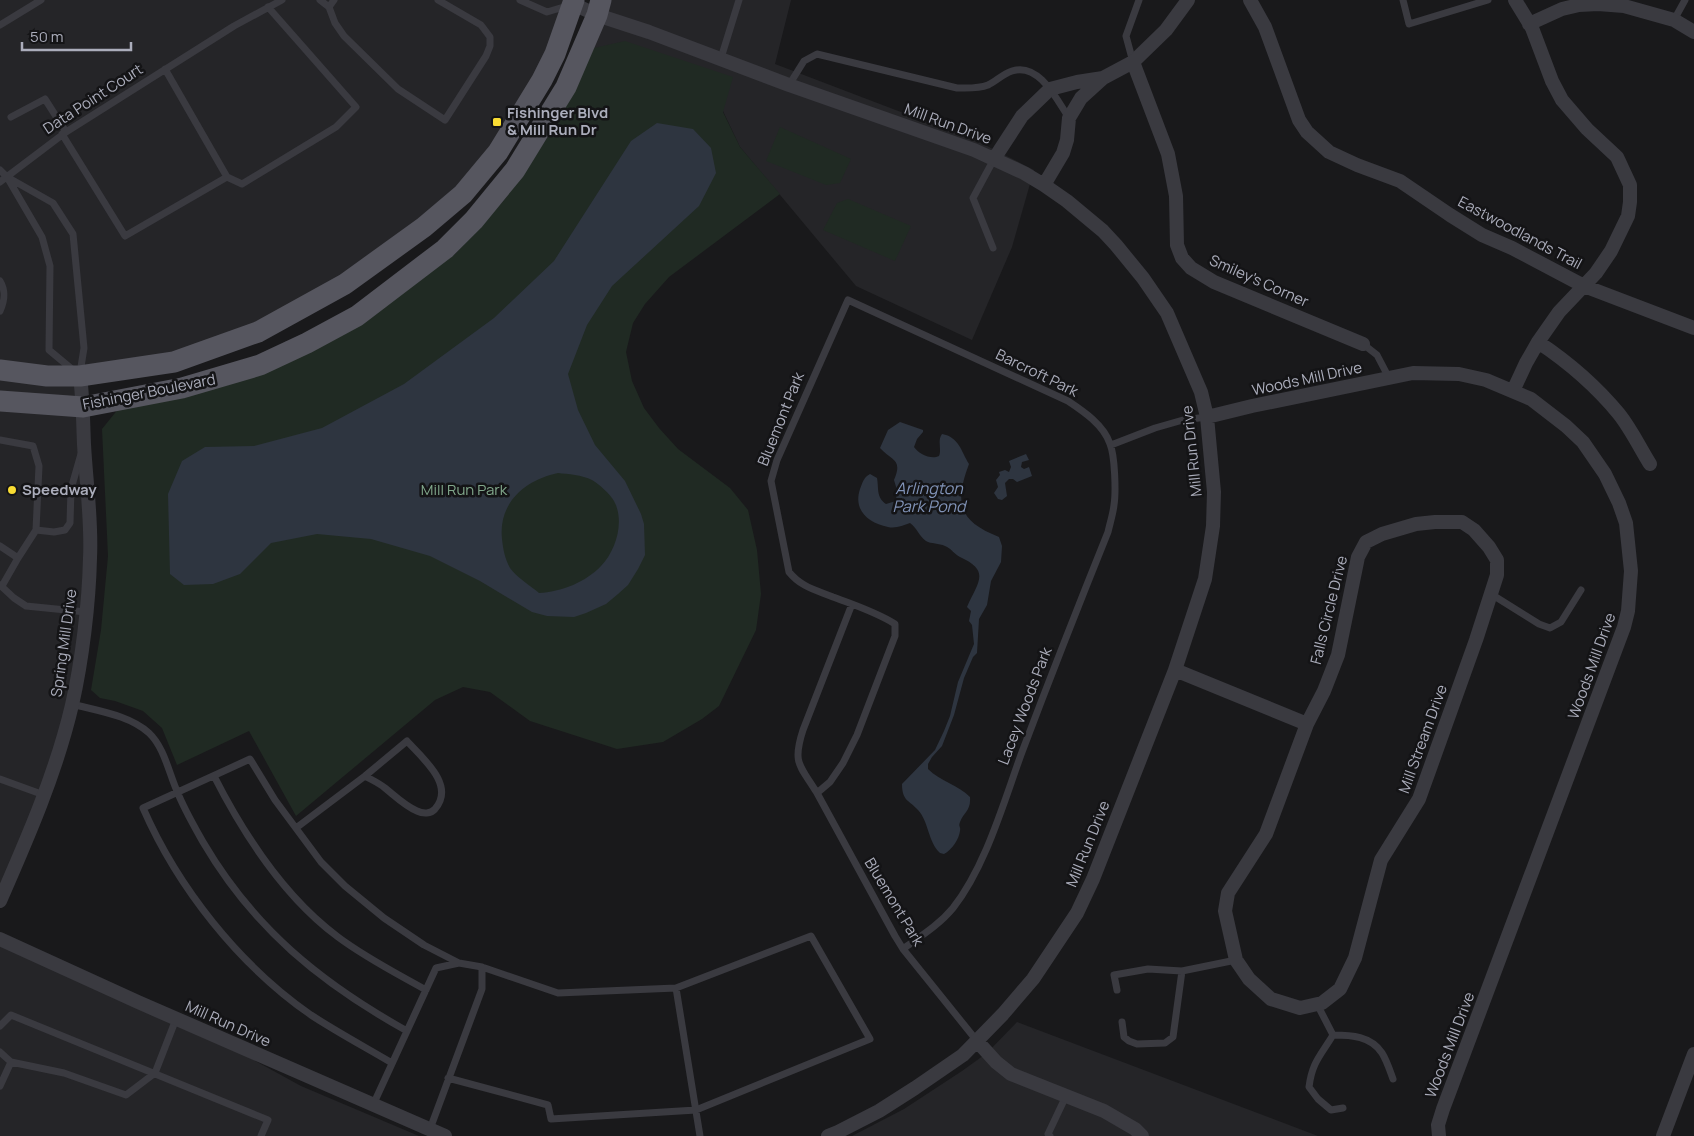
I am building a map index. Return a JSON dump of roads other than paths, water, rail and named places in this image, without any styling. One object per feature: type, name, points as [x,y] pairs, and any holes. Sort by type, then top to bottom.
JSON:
[{"type":"main road","name":"Fishinger Boulevard","points":[[0,370],[47,376],[80,376],[174,362],[258,332],[345,284],[424,227],[463,194],[498,152],[542,80],[554,54],[572,1]]},
{"type":"main road","name":"Fishinger Boulevard","points":[[0,400],[83,407],[182,388],[260,365],[307,343],[357,316],[399,286],[445,249],[474,220],[515,170],[566,87],[599,8]]},
{"type":"street","points":[[1044,185],[1063,153],[1067,140],[1069,118],[1081,98],[1103,78],[1133,62],[1166,30],[1188,0]]},
{"type":"street","name":"Eastwoodlands Trail","points":[[1250,0],[1265,27],[1299,120],[1307,132],[1329,152],[1357,165],[1400,180],[1482,235],[1512,248],[1584,286],[1694,328]]},
{"type":"street","points":[[1513,391],[1538,342],[1559,312],[1596,273],[1620,235],[1628,216],[1630,202],[1630,185],[1617,157],[1587,129],[1562,100],[1552,81],[1529,24],[1515,0]]},
{"type":"street","name":"Mill Run Drive","points":[[572,1],[599,8],[649,32],[994,159],[1044,185],[1103,231],[1116,245],[1167,313],[1201,392],[1207,418],[1214,492],[1213,526],[1205,579],[1175,670],[1093,878],[1077,913],[1033,979],[1004,1014],[977,1041],[952,1063],[916,1088],[879,1111],[828,1136]]},
{"type":"street","points":[[1529,24],[1562,9],[1579,5],[1598,4],[1624,6],[1674,20],[1694,32]]},
{"type":"street","name":"Smiley's Corner","points":[[1133,62],[1168,154],[1176,196],[1177,245],[1182,258],[1191,268],[1214,282],[1363,344]]},
{"type":"street","points":[[994,159],[1022,116],[1050,90],[1077,82],[1103,78]]},
{"type":"street","points":[[1538,342],[1563,359],[1592,385],[1620,415],[1650,464]]},
{"type":"street","name":"Woods Mill Drive","points":[[1207,418],[1252,406],[1413,373],[1459,374],[1486,380],[1532,399],[1583,442],[1605,474],[1626,523],[1631,571],[1628,611],[1614,655],[1443,1108],[1438,1125],[1439,1136]]},
{"type":"street","name":"Spring Mill Drive","points":[[0,901],[36,819],[64,736],[72,704],[86,612],[90,558],[88,492],[80,376]]},
{"type":"street","name":"Mill Stream Drive","points":[[1236,960],[1249,979],[1271,999],[1300,1008],[1322,1003],[1340,989],[1355,958],[1381,860],[1419,799],[1476,640],[1497,575],[1497,560],[1489,547],[1474,530],[1462,522],[1435,522]]},
{"type":"street","name":"Falls Circle Drive","points":[[1236,960],[1225,912],[1228,893],[1266,834],[1307,724],[1324,692],[1338,655],[1358,557],[1366,542],[1382,534],[1416,524],[1435,522]]},
{"type":"street","points":[[1175,670],[1307,724]]},
{"type":"street","name":"Mill Run Drive","points":[[0,938],[176,1018],[445,1136]]},
{"type":"street","points":[[977,1041],[996,1062],[1011,1074],[1104,1111],[1135,1129],[1142,1136]]},
{"type":"street","points":[[1662,1136],[1694,1054]]},
{"type":"lane","points":[[0,25],[41,0]]},
{"type":"lane","name":"Data Point Court","points":[[0,182],[64,133],[165,69],[282,0]]},
{"type":"lane","points":[[320,0],[329,7],[339,31],[398,89],[444,120],[486,56],[490,46],[490,37],[481,25],[439,0]]},
{"type":"lane","points":[[329,7],[334,0]]},
{"type":"lane","points":[[520,0],[547,12],[572,1]]},
{"type":"lane","points":[[721,58],[739,0]]},
{"type":"lane","points":[[1133,62],[1126,36],[1139,0]]},
{"type":"lane","points":[[1403,0],[1408,24],[1488,0]]},
{"type":"lane","points":[[1674,20],[1685,0]]},
{"type":"lane","points":[[165,69],[227,178],[242,184],[336,127],[356,107],[268,7]]},
{"type":"lane","points":[[789,85],[804,61],[817,54],[956,88],[972,88],[987,85],[1013,71],[1023,70],[1036,75],[1050,90],[1069,118]]},
{"type":"lane","points":[[11,117],[45,99],[125,236],[227,178]]},
{"type":"lane","points":[[993,248],[973,198],[994,159]]},
{"type":"lane","points":[[0,170],[7,177],[42,237],[50,266],[49,350],[80,376]]},
{"type":"lane","points":[[7,177],[53,203],[73,234],[84,348],[80,376]]},
{"type":"lane","points":[[0,281],[4,288],[4,302],[0,311]]},
{"type":"lane","name":"Barcroft Park","points":[[848,300],[1068,401],[1093,420],[1111,445]]},
{"type":"lane","name":"Bluemont Park","points":[[817,793],[830,782],[843,763],[857,735],[895,636],[895,624],[879,614],[796,581],[789,572],[771,481],[777,460],[848,300]]},
{"type":"lane","name":"Smiley's Corner","points":[[1363,344],[1377,355],[1389,378]]},
{"type":"lane","points":[[1111,445],[1155,428],[1183,420],[1207,418]]},
{"type":"lane","points":[[0,440],[33,446],[38,466],[36,530],[1,586],[26,606],[86,612]]},
{"type":"lane","points":[[36,530],[54,532],[65,530],[70,522],[71,489],[84,444]]},
{"type":"lane","name":"Lacey Woods Park","points":[[904,949],[942,920],[954,907],[972,877],[992,833],[1048,683],[1108,532],[1115,504],[1111,445]]},
{"type":"lane","points":[[0,546],[18,558]]},
{"type":"lane","points":[[1491,594],[1539,624],[1550,628],[1561,622],[1580,590]]},
{"type":"lane","name":"Bluemont Park","points":[[852,604],[797,748],[799,764],[904,949],[977,1041]]},
{"type":"lane","points":[[72,704],[135,722],[151,735],[160,749],[177,793],[203,842],[249,907],[270,931],[319,975],[407,1031]]},
{"type":"lane","points":[[296,828],[365,776],[407,741],[437,776],[442,789],[439,804],[433,812],[418,812],[384,787],[365,776]]},
{"type":"lane","points":[[392,1063],[310,1014],[260,974],[219,931],[175,869],[152,829],[143,808],[250,759],[275,800],[321,862],[345,886],[384,918],[424,945],[459,963],[482,967],[558,993],[676,988],[811,936],[870,1039],[696,1110],[551,1119],[548,1105],[448,1078]]},
{"type":"lane","points":[[214,776],[246,835],[275,874],[308,910],[337,936],[370,959],[426,990]]},
{"type":"lane","points":[[0,779],[44,795]]},
{"type":"lane","points":[[1116,990],[1114,975],[1148,969],[1182,971],[1236,960]]},
{"type":"lane","points":[[373,1104],[436,968],[459,963]]},
{"type":"lane","points":[[430,1129],[482,989],[482,967]]},
{"type":"lane","points":[[1122,1022],[1124,1038],[1129,1042],[1137,1044],[1165,1043],[1173,1037],[1182,971]]},
{"type":"lane","points":[[676,988],[700,1136]]},
{"type":"lane","points":[[1317,1004],[1333,1035]]},
{"type":"lane","points":[[0,1026],[12,1016],[268,1120],[261,1136]]},
{"type":"lane","points":[[0,1052],[11,1062],[64,1073],[126,1095],[155,1073],[176,1018]]},
{"type":"lane","points":[[1333,1035],[1356,1036],[1374,1045],[1383,1054],[1393,1079]]},
{"type":"lane","points":[[1333,1035],[1311,1071],[1309,1087],[1318,1099],[1331,1110],[1343,1108]]},
{"type":"lane","points":[[0,1086],[11,1062]]},
{"type":"lane","points":[[1050,1136],[1048,1134],[1066,1096]]},
{"type":"water","points":[[657,123],[693,129],[711,148],[716,173],[699,206],[612,286],[587,325],[568,374],[578,410],[595,445],[625,481],[644,524],[645,555],[628,585],[606,604],[586,613],[574,617],[547,616],[532,612],[480,581],[430,556],[371,539],[317,534],[271,543],[240,574],[213,584],[184,585],[170,574],[168,494],[182,461],[205,447],[254,446],[322,428],[404,384],[494,318],[554,261],[631,141]],"holes":[[[558,473],[588,478],[601,487],[614,501],[619,517],[619,526],[611,552],[595,572],[573,585],[556,591],[539,593],[510,568],[504,550],[502,526],[504,514],[516,495],[535,481]]]},
{"type":"water","name":"Arlington Park Pond","points":[[900,422],[923,430],[914,447],[925,456],[939,456],[942,434],[956,441],[969,464],[962,490],[961,500],[963,509],[975,524],[999,537],[1002,546],[1001,562],[991,581],[987,605],[979,619],[977,653],[973,657],[964,678],[954,715],[942,746],[928,764],[928,769],[933,773],[970,797],[968,808],[959,824],[958,837],[952,847],[944,854],[940,853],[933,843],[922,815],[903,794],[902,784],[935,750],[950,716],[958,682],[974,644],[972,625],[969,621],[971,611],[967,607],[978,584],[979,572],[970,562],[958,556],[947,547],[926,541],[910,523],[894,528],[881,525],[869,519],[861,509],[858,496],[865,479],[870,474],[877,478],[881,499],[886,504],[896,501],[897,490],[894,480],[897,464],[880,448],[888,430]]},
{"type":"water","points":[[1026,454],[1029,460],[1022,462],[1021,467],[1024,469],[1029,467],[1032,476],[1017,482],[1009,479],[1005,483],[1007,496],[1002,500],[998,499],[994,493],[998,487],[996,480],[1000,475],[999,472],[1005,470],[1009,472],[1011,467],[1009,461]]},
{"type":"place","name":"Fishinger Blvd & Mill Run Dr","points":[[497,122]]},
{"type":"place","name":"Speedway","points":[[12,490]]},
{"type":"park label","name":"Mill Run Park","points":[[464,490]]}]
